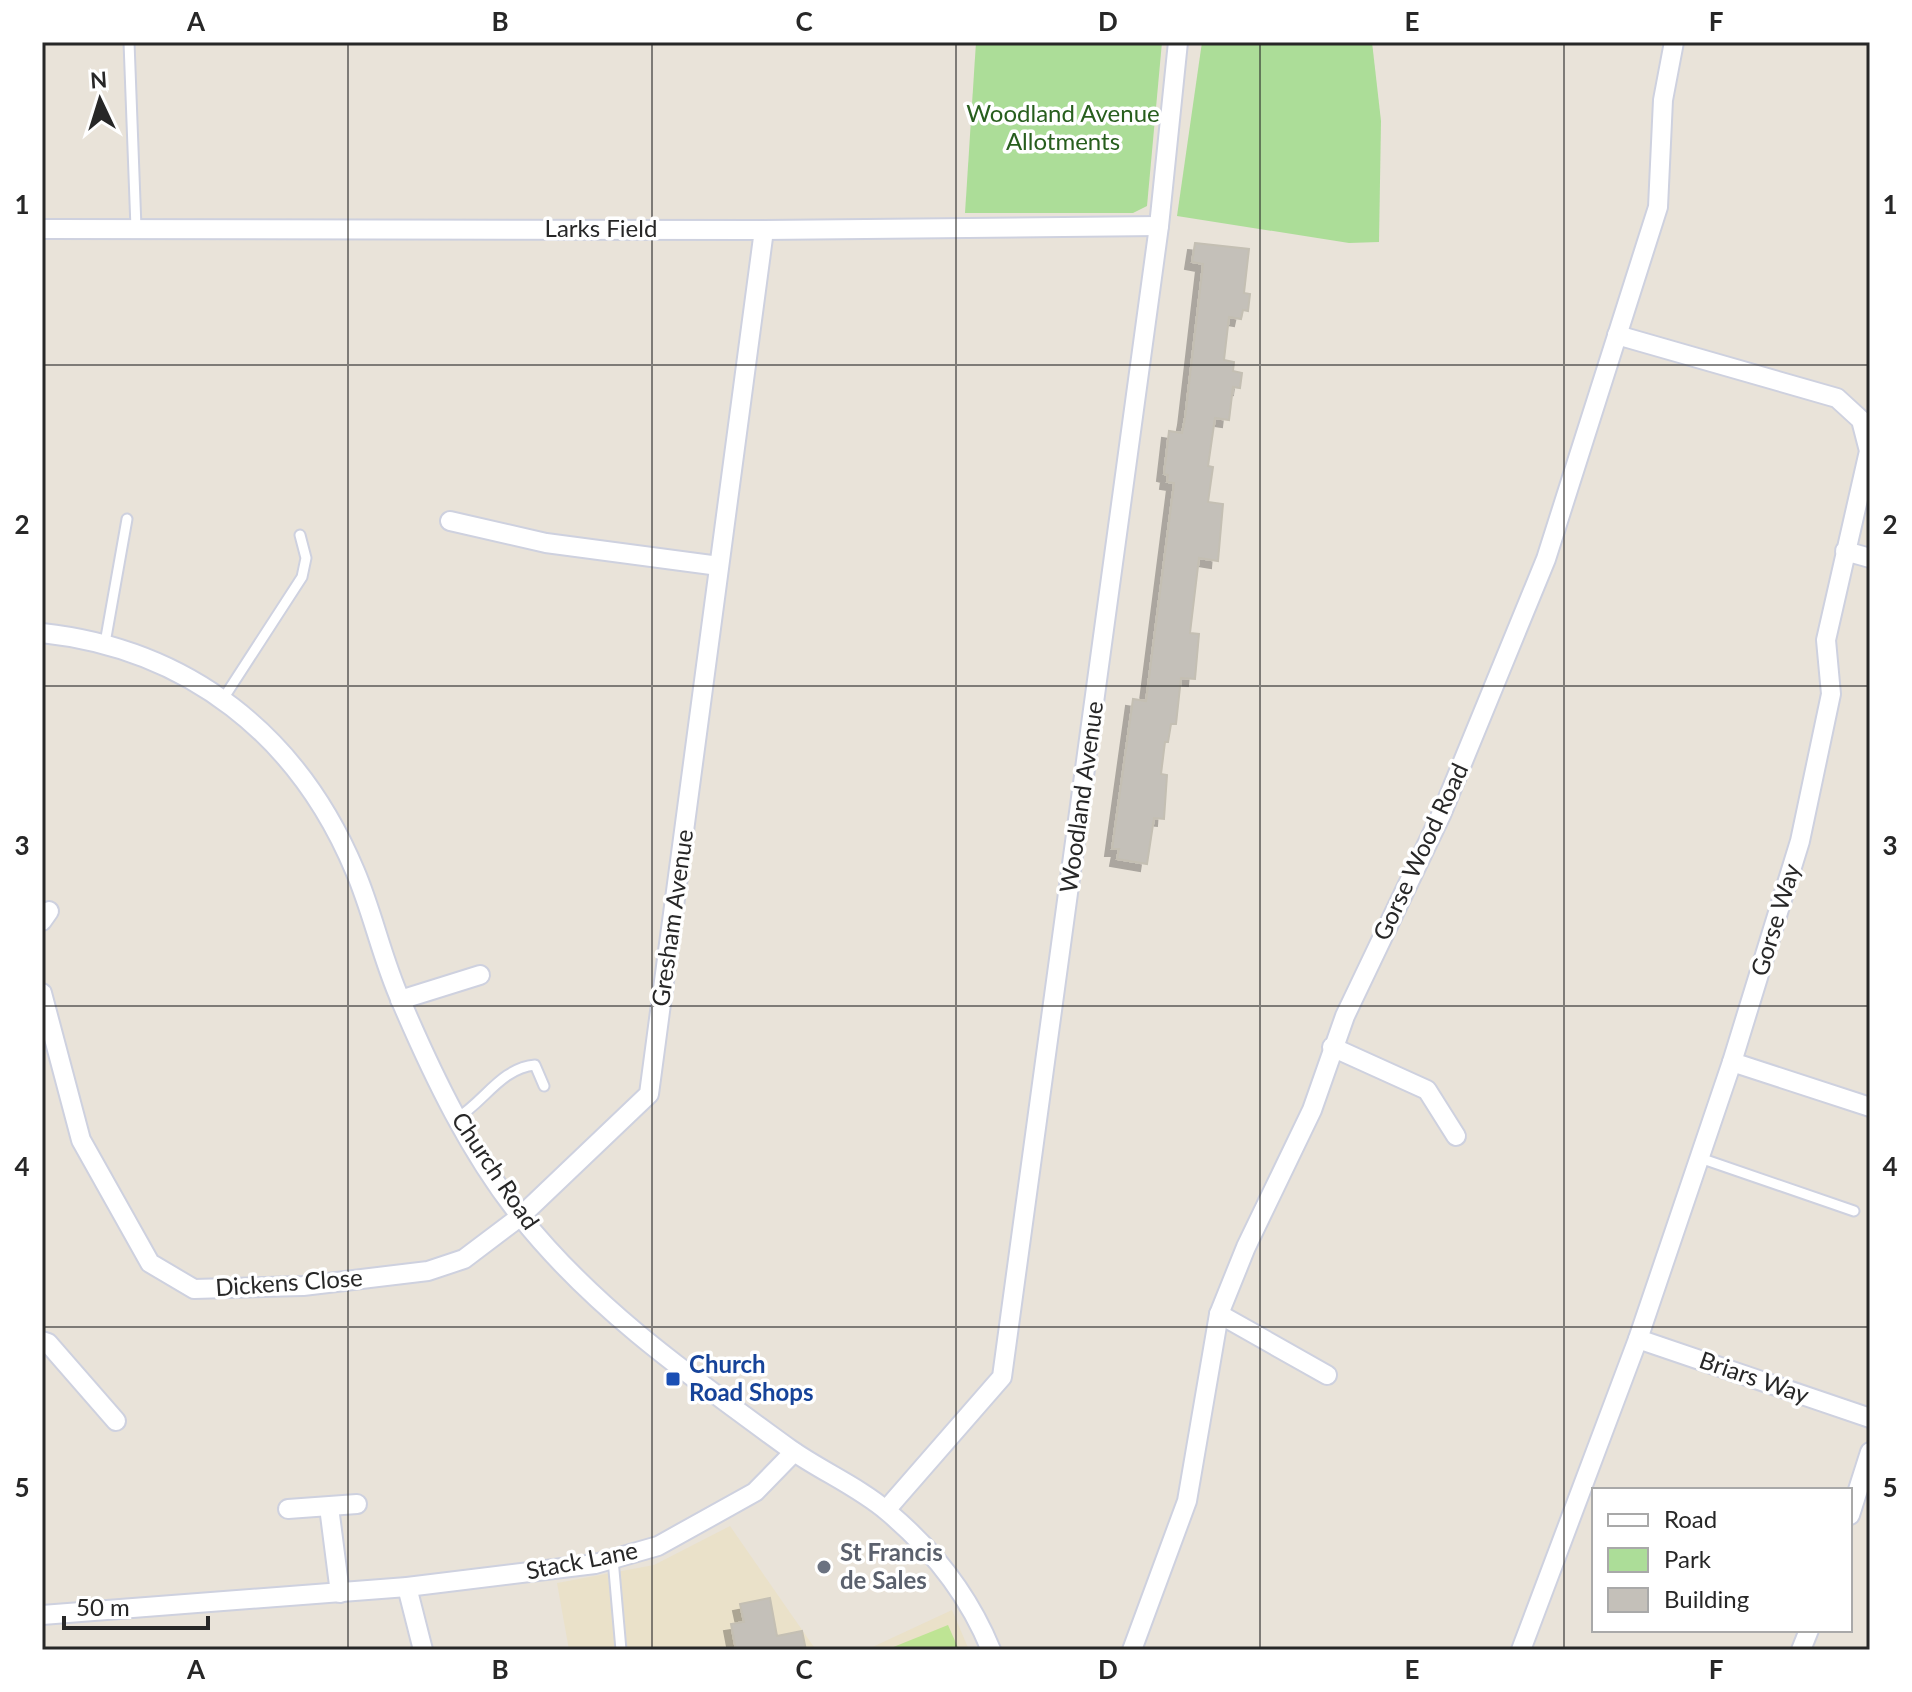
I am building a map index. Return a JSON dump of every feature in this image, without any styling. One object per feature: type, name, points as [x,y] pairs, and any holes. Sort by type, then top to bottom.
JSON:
[{"type":"street","name":"Woodland Avenue","points":[[886,1510],[1002,1377],[1159,226],[1178,42]]},
{"type":"street","name":"Gorse Wood Road","points":[[1132,1650],[1187,1501],[1219,1314],[1246,1247],[1312,1110],[1332,1047],[1441,815],[1546,559],[1658,207],[1663,100],[1674,42]]},
{"type":"street","name":"Larks Field","points":[[42,229],[764,230],[1159,226]]},
{"type":"street","name":"Gresham Avenue","points":[[521,1216],[649,1094],[764,230]]},
{"type":"street","name":"Gorse Way","points":[[1521,1650],[1638,1339],[1732,1062],[1800,841],[1831,694],[1826,640],[1869,451],[1861,420],[1837,398],[1617,335]]},
{"type":"street","points":[[450,521],[546,543],[719,566]]},
{"type":"street","points":[[1845,551],[1870,558]]},
{"type":"street","name":"Church Road","points":[[42,633],[105,643],[165,666],[223,699],[271,739],[316,796],[355,870],[400,1000],[464,1133],[521,1216],[574,1275],[680,1369],[794,1452],[886,1510],[941,1565],[979,1622],[991,1650]]},
{"type":"street","points":[[400,1000],[480,975]]},
{"type":"street","name":"Dickens Close","points":[[42,993],[81,1140],[150,1263],[194,1289],[303,1286],[428,1271],[464,1259],[521,1216]]},
{"type":"street","points":[[1332,1047],[1427,1090],[1456,1136]]},
{"type":"street","points":[[1732,1062],[1870,1107]]},
{"type":"street","points":[[1219,1314],[1327,1375]]},
{"type":"street","name":"Briars Way","points":[[1638,1339],[1870,1418]]},
{"type":"street","points":[[42,1341],[48,1343],[116,1421]]},
{"type":"street","name":"Stack Lane","points":[[42,1615],[407,1587],[595,1564],[658,1546],[755,1492],[794,1452]]},
{"type":"street","points":[[1852,1509],[1870,1452]]},
{"type":"street","points":[[288,1509],[357,1504]]},
{"type":"street","points":[[329,1507],[340,1593]]},
{"type":"street","points":[[407,1587],[423,1650]]},
{"type":"lane","points":[[129,42],[136,228]]},
{"type":"lane","points":[[105,643],[127,519]]},
{"type":"lane","points":[[223,699],[302,577],[306,558],[300,535]]},
{"type":"lane","points":[[457,1118],[517,1069],[535,1065],[544,1086]]},
{"type":"lane","points":[[1700,1158],[1854,1211]]},
{"type":"lane","points":[[613,1559],[621,1650]]},
{"type":"shaded area","points":[[730,1526],[816,1650],[569,1650],[557,1583],[654,1565]]},
{"type":"shaded area","points":[[952,1610],[969,1650],[866,1650]]},
{"type":"green space","name":"Woodland Avenue Allotments","points":[[976,42],[1162,42],[1147,206],[1133,213],[965,213]]},
{"type":"green space","points":[[1202,42],[1372,42],[1381,121],[1379,242],[1349,243],[1177,216]]},
{"type":"green space","points":[[948,1625],[959,1650],[886,1650]]},
{"type":"building","points":[[1195,243],[1249,249],[1244,293],[1250,294],[1248,311],[1243,310],[1241,319],[1229,317],[1224,360],[1234,362],[1233,371],[1242,373],[1240,388],[1233,387],[1229,420],[1215,418],[1208,466],[1213,467],[1208,502],[1223,504],[1218,561],[1199,558],[1190,633],[1199,634],[1195,679],[1181,678],[1176,724],[1171,724],[1168,742],[1165,742],[1161,774],[1167,775],[1164,819],[1154,818],[1147,864],[1117,859],[1119,849],[1112,849],[1133,699],[1146,701],[1174,483],[1167,482],[1168,475],[1164,474],[1169,431],[1182,433],[1185,418],[1203,264],[1192,262]]},
{"type":"building","points":[[770,1598],[777,1636],[802,1631],[806,1650],[736,1650],[731,1624],[744,1622],[740,1604]]},
{"type":"place","name":"Church Road Shops","points":[[673,1379]]},
{"type":"place","name":"St Francis de Sales","points":[[824,1567]]}]
